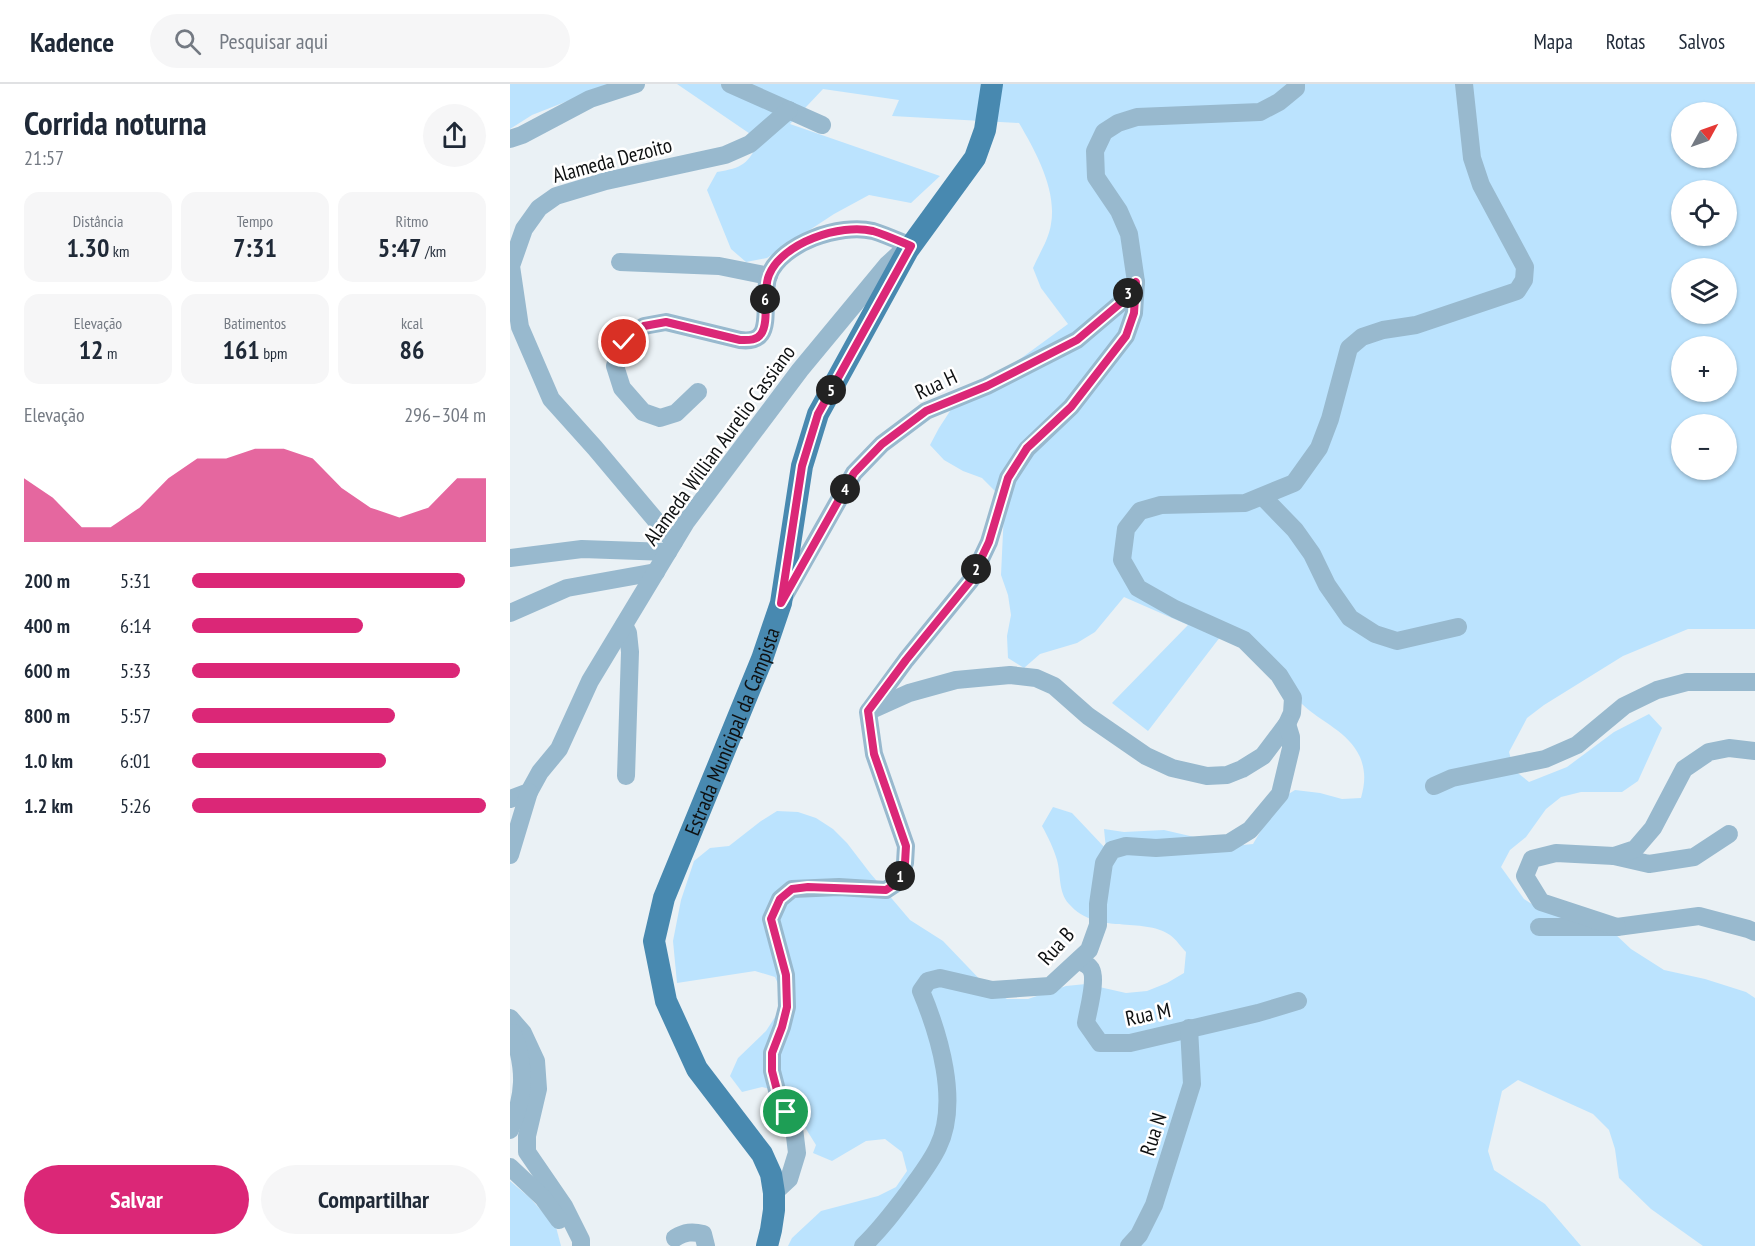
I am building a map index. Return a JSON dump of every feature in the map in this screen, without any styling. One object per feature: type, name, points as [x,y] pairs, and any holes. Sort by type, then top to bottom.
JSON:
[{"type":"main road","name":"Estrada Municipal da Campista","points":[[769,1238],[774,1193],[771,1173],[762,1154],[697,1069],[666,1001],[654,941],[664,898],[762,659],[781,603],[802,466],[818,414],[910,248],[975,158],[985,130],[992,84]]},
{"type":"street","points":[[510,139],[590,99],[636,84]]},
{"type":"street","points":[[730,84],[822,125]]},
{"type":"street","points":[[774,1193],[789,1179],[797,1153],[794,1128],[778,1094],[772,1071],[772,1053],[787,1007],[786,975],[771,919],[780,899],[792,889],[839,887],[886,890],[898,882],[905,863],[906,846],[874,754],[868,711],[971,580],[989,542],[1008,478],[1027,448],[1071,407],[1126,336],[1134,313],[1136,282],[1129,234],[1119,211],[1096,177],[1095,151],[1104,132],[1118,123],[1137,117],[1260,112],[1279,102],[1296,88],[1296,84]]},
{"type":"street","points":[[868,711],[909,693],[956,680],[1010,675],[1036,678],[1054,686],[1088,716],[1146,756],[1172,768],[1207,776],[1227,775],[1242,770],[1263,756],[1287,724],[1292,712],[1293,698],[1280,675],[1244,640],[1175,609],[1138,588],[1122,560],[1126,529],[1140,511],[1161,505],[1245,503],[1294,483],[1319,448],[1330,419],[1349,348],[1362,337],[1383,330],[1416,325],[1517,291],[1524,280],[1525,267],[1481,185],[1472,158],[1464,84]]},
{"type":"street","name":"Alameda Dezoito","points":[[671,547],[595,448],[551,399],[520,327],[511,266],[524,229],[539,208],[556,196],[606,180],[725,155],[750,144],[789,110]]},
{"type":"street","points":[[698,392],[676,413],[660,418],[644,412],[622,388],[615,366],[624,342],[644,326],[666,322],[752,341],[761,334],[766,322],[765,302],[769,276],[777,263],[792,248],[824,234],[852,230],[871,231],[910,248]]},
{"type":"street","name":"Alameda Willian Aurelio Cassiano","points":[[510,855],[529,792],[540,772],[559,749],[590,681],[686,522],[800,370],[887,265],[910,248]]},
{"type":"street","points":[[620,262],[718,266],[769,276]]},
{"type":"street","name":"Rua H","points":[[781,603],[854,473],[882,444],[926,411],[987,386],[1077,340],[1123,301],[1136,282]]},
{"type":"street","points":[[1263,497],[1295,530],[1312,554],[1327,585],[1350,618],[1375,634],[1396,641],[1458,627]]},
{"type":"street","points":[[510,558],[582,549],[671,547]]},
{"type":"street","points":[[510,614],[567,588],[656,572]]},
{"type":"street","points":[[624,625],[628,633],[630,652],[626,776]]},
{"type":"street","points":[[1434,786],[1452,778],[1545,759],[1577,745],[1624,706],[1657,690],[1687,682],[1755,682]]},
{"type":"street","name":"Rua B","points":[[863,1246],[884,1226],[921,1174],[939,1146],[946,1121],[947,1078],[928,1008],[921,991],[928,981],[940,978],[992,990],[1050,986],[1089,950],[1098,925],[1098,904],[1104,863],[1112,850],[1126,846],[1156,849],[1229,843],[1250,830],[1280,794],[1292,748],[1287,724]]},
{"type":"street","points":[[1614,856],[1635,849],[1653,828],[1684,769],[1708,752],[1729,748],[1755,751]]},
{"type":"street","points":[[510,799],[529,792]]},
{"type":"street","points":[[1617,927],[1541,902],[1525,876],[1532,859],[1556,853],[1614,856],[1650,864],[1694,857],[1729,834]]},
{"type":"street","points":[[1539,927],[1617,927],[1699,916],[1755,932]]},
{"type":"street","name":"Rua M","points":[[1079,961],[1092,971],[1093,983],[1086,1023],[1100,1043],[1130,1043],[1258,1013],[1298,1001]]},
{"type":"street","points":[[510,1018],[523,1033],[536,1061],[538,1089],[527,1136],[527,1152],[564,1206],[581,1240],[581,1246]]},
{"type":"street","points":[[510,1025],[517,1044],[523,1074],[522,1095],[510,1130]]},
{"type":"street","name":"Rua N","points":[[1129,1246],[1139,1235],[1154,1205],[1192,1084],[1189,1028]]},
{"type":"street","points":[[510,1167],[543,1198],[562,1224],[572,1246]]},
{"type":"street","points":[[675,1238],[683,1233],[703,1234],[706,1246]]},
{"type":"street","points":[[754,1246],[769,1238]]},
{"type":"shaded area","points":[[510,84],[611,84],[532,115],[510,129]]},
{"type":"shaded area","points":[[677,84],[1755,84],[1755,629],[1688,629],[1623,656],[1527,718],[1509,752],[1514,770],[1529,782],[1567,767],[1614,732],[1649,714],[1662,728],[1638,781],[1622,792],[1581,792],[1561,797],[1546,809],[1526,837],[1510,850],[1501,867],[1524,899],[1541,910],[1615,934],[1631,949],[1664,970],[1705,979],[1746,992],[1755,998],[1755,1246],[1703,1246],[1651,1209],[1619,1178],[1615,1149],[1609,1130],[1593,1114],[1518,1080],[1502,1091],[1488,1151],[1494,1170],[1545,1204],[1581,1246],[788,1246],[792,1238],[821,1211],[878,1196],[896,1187],[907,1171],[902,1152],[885,1139],[866,1141],[832,1161],[813,1153],[816,1145],[783,1092],[762,1087],[742,1092],[730,1076],[738,1058],[766,1031],[777,1014],[783,995],[775,977],[755,971],[677,983],[673,941],[681,900],[694,861],[710,848],[729,846],[777,811],[798,812],[816,818],[833,829],[910,920],[943,941],[989,989],[1007,999],[1028,999],[1066,986],[1086,984],[1126,993],[1147,991],[1184,973],[1186,952],[1172,937],[1159,930],[1093,920],[1080,914],[1069,904],[1061,888],[1055,855],[1042,826],[1053,807],[1072,813],[1106,849],[1104,829],[1124,832],[1164,830],[1233,846],[1253,844],[1279,800],[1295,790],[1342,799],[1361,798],[1364,778],[1360,757],[1349,740],[1302,704],[1227,628],[1148,731],[1112,703],[1188,625],[1124,597],[1095,632],[1077,643],[1040,654],[1024,668],[1008,658],[1007,636],[1011,615],[1008,595],[1001,575],[1004,511],[996,492],[982,478],[963,471],[944,460],[930,445],[965,388],[1005,370],[1068,324],[1041,288],[1033,268],[1050,230],[1051,198],[1044,172],[1019,123],[892,116],[899,100],[823,89],[790,124],[940,176],[911,203],[869,195],[834,214],[767,258],[746,262],[731,249],[707,190],[717,172],[733,169],[752,155],[759,140]]},
{"type":"shaded area","points":[[510,1181],[530,1198],[556,1227],[561,1246],[510,1246]]},
{"type":"route","points":[[624,342],[644,326],[666,322],[752,341],[761,334],[766,322],[765,302],[769,276],[777,263],[792,248],[824,234],[852,230],[871,231],[911,246],[818,414],[802,466],[781,603],[854,473],[882,444],[926,411],[987,386],[1077,340],[1123,301],[1136,282],[1134,313],[1126,336],[1071,407],[1027,448],[1008,478],[989,542],[971,580],[868,711],[874,754],[906,846],[905,863],[898,882],[886,890],[839,887],[792,889],[780,899],[771,919],[786,975],[787,1007],[772,1053],[772,1071],[786,1112]]}]
